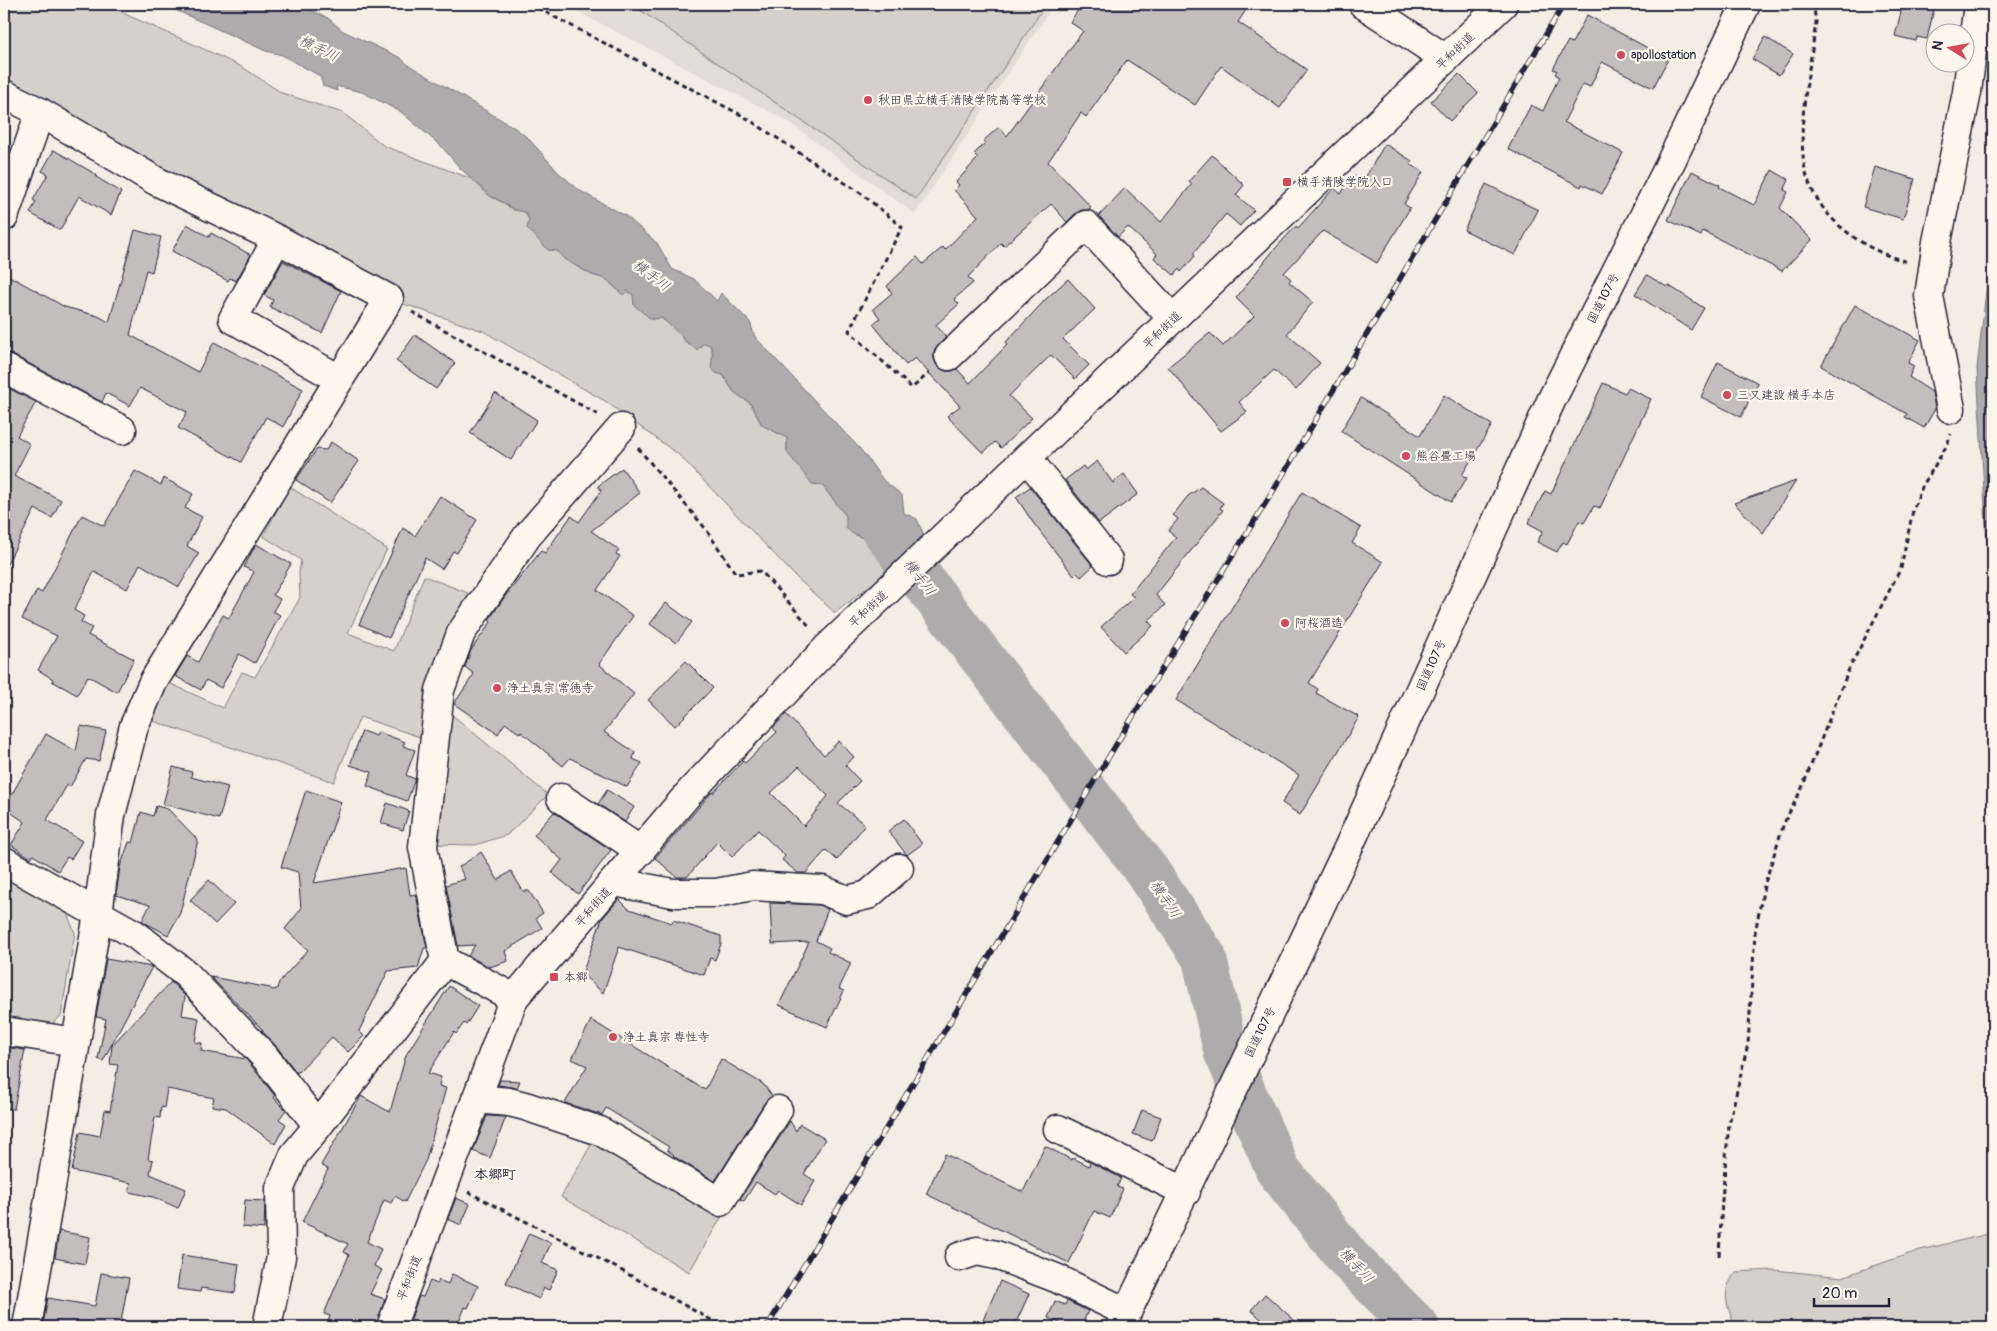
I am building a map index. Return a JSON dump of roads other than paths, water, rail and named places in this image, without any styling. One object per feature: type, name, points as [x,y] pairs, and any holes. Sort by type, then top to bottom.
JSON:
[{"type":"main road","points":[[1363,4],[1446,60]]},
{"type":"main road","name":"平和街道","points":[[390,1327],[514,998],[690,792],[841,634],[1028,459],[1503,4]]},
{"type":"main road","name":"国道107号","points":[[1123,1320],[1186,1192],[1203,1151],[1349,846],[1551,401],[1665,174],[1746,4]]},
{"type":"main road","points":[[1951,409],[1929,296],[1967,92],[1978,4]]},
{"type":"main road","points":[[4,94],[40,112],[156,181],[276,239],[389,299],[153,682],[134,726],[111,815],[98,914],[27,1327]]},
{"type":"main road","points":[[4,217],[40,112]]},
{"type":"main road","points":[[949,356],[1086,225],[1174,319]]},
{"type":"main road","points":[[276,239],[233,319],[339,379]]},
{"type":"main road","points":[[4,368],[122,430]]},
{"type":"main road","points":[[267,1327],[281,1257],[280,1188],[294,1155],[445,961],[423,847],[440,690],[461,633],[528,535],[620,428]]},
{"type":"main road","points":[[1028,459],[1108,560]]},
{"type":"main road","points":[[561,798],[641,851]]},
{"type":"main road","points":[[4,861],[136,935],[186,974],[265,1057],[318,1126]]},
{"type":"main road","points":[[614,882],[673,892],[716,893],[753,886],[822,890],[847,900],[868,896],[899,868]]},
{"type":"main road","points":[[445,961],[514,998]]},
{"type":"main road","points":[[4,1031],[76,1042]]},
{"type":"main road","points":[[476,1099],[517,1104],[600,1131],[720,1202],[778,1110]]},
{"type":"main road","points":[[1058,1129],[1186,1192]]},
{"type":"main road","points":[[959,1256],[977,1251],[996,1255],[1056,1278],[1123,1320]]},
{"type":"water","points":[[162,4],[298,4],[328,18],[343,31],[401,58],[407,64],[515,128],[528,138],[559,173],[582,192],[626,216],[657,243],[672,269],[694,279],[717,301],[721,293],[750,322],[755,337],[861,450],[884,481],[902,495],[904,513],[917,519],[925,538],[887,572],[867,540],[846,528],[846,516],[822,485],[812,484],[787,452],[787,438],[762,425],[751,404],[734,392],[723,375],[716,373],[711,368],[713,351],[710,345],[704,343],[697,350],[662,318],[651,319],[634,305],[633,295],[627,291],[623,295],[606,279],[592,275],[564,259],[558,251],[548,250],[527,228],[529,220],[525,212],[514,210],[490,196],[460,168],[442,147],[401,112],[362,92],[336,86],[337,91],[323,86],[320,76],[282,55],[266,51]]},
{"type":"water","points":[[1993,232],[1993,638],[1989,618],[1989,578],[1977,368]]},
{"type":"waterway","name":"横手川","points":[[882,528],[1147,871],[1204,957],[1226,1052],[1278,1170],[1350,1260],[1417,1327]]},
{"type":"railway","points":[[767,1327],[1147,693],[1275,488],[1564,4]]},
{"type":"place","name":"apollostation","points":[[1621,55]]},
{"type":"place","name":"秋田県立横手清陵学院高等学校","points":[[868,100]]},
{"type":"place","name":"横手清陵学院入口","points":[[1287,182]]},
{"type":"place","name":"三又建設 横手本店","points":[[1727,395]]},
{"type":"place","name":"熊谷畳工場","points":[[1406,456]]},
{"type":"place","name":"阿桜酒造","points":[[1285,623]]},
{"type":"place","name":"浄土真宗 常徳寺","points":[[497,688]]},
{"type":"place","name":"本郷","points":[[554,977]]},
{"type":"place","name":"浄土真宗 専性寺","points":[[613,1037]]},
{"type":"district","name":"本郷町","points":[[495,1174]]}]
